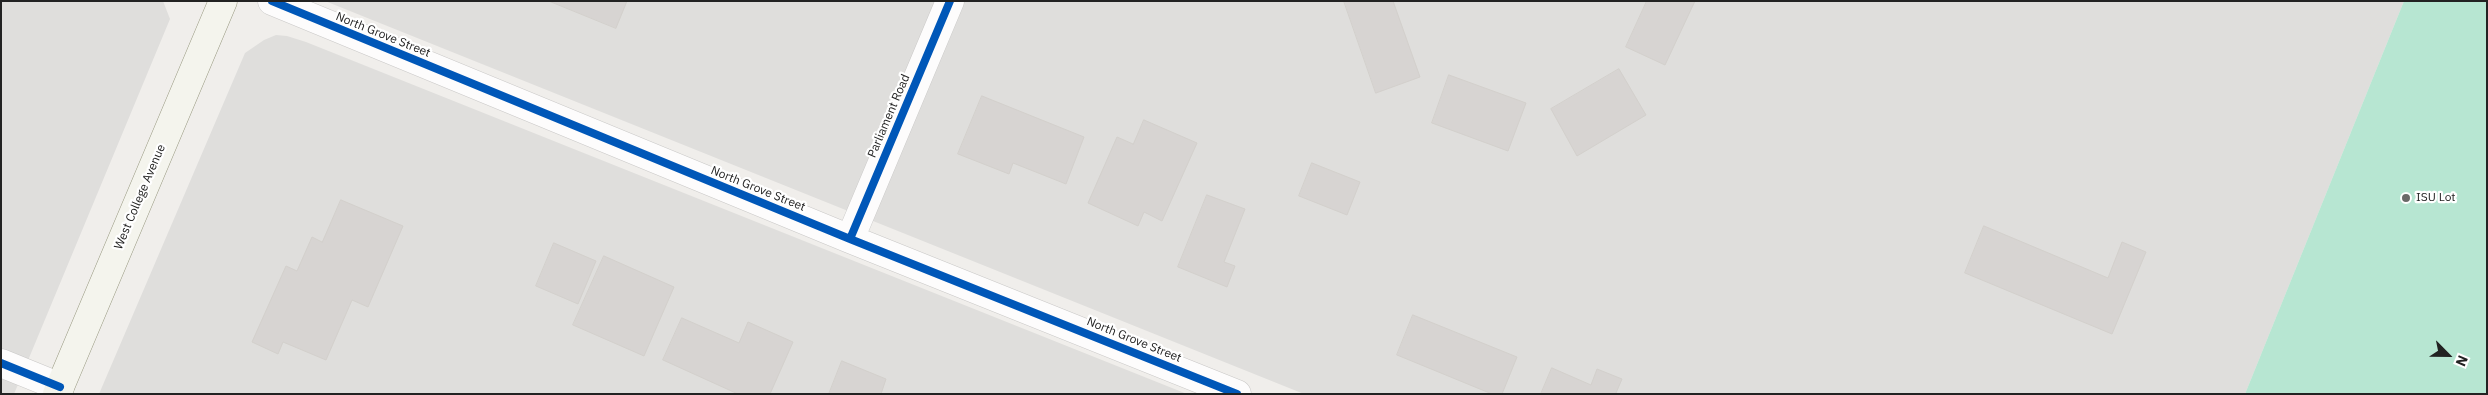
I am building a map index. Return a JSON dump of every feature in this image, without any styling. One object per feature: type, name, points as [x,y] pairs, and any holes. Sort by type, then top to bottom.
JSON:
[{"type":"main road","name":"West College Avenue","points":[[58,390],[223,1]]},
{"type":"street","name":"North Grove Street","points":[[272,1],[850,239],[1237,394]]},
{"type":"street","name":"Parliament Road","points":[[850,239],[950,1]]},
{"type":"street","points":[[1,363],[58,390]]},
{"type":"shaded area","points":[[1,1],[163,1],[170,19],[14,394],[1,394]]},
{"type":"shaded area","points":[[325,1],[2404,1],[2245,394],[1304,394]]},
{"type":"shaded area","points":[[276,35],[287,36],[306,42],[1187,394],[99,394],[245,53],[264,40]]},
{"type":"green space","name":"ISU Lot","points":[[2404,1],[2487,1],[2487,394],[2245,394]]},
{"type":"building","points":[[549,1],[627,1],[616,28]]},
{"type":"building","points":[[1344,1],[1393,1],[1420,77],[1376,93]]},
{"type":"building","points":[[1647,1],[1695,1],[1665,65],[1626,47]]},
{"type":"building","points":[[1619,69],[1646,115],[1577,156],[1551,109]]},
{"type":"building","points":[[1449,75],[1526,103],[1508,151],[1432,123]]},
{"type":"building","points":[[982,96],[1084,137],[1066,184],[1013,163],[1009,174],[958,154]]},
{"type":"building","points":[[1144,120],[1197,143],[1162,221],[1144,212],[1138,226],[1088,203],[1117,137],[1133,144]]},
{"type":"building","points":[[1312,163],[1360,182],[1347,215],[1299,196]]},
{"type":"building","points":[[1207,195],[1245,209],[1224,262],[1235,266],[1227,287],[1178,267]]},
{"type":"building","points":[[341,200],[403,226],[368,307],[352,300],[326,360],[283,342],[278,354],[252,342],[286,266],[297,271],[312,237],[322,242]]},
{"type":"building","points":[[1984,226],[2108,278],[2122,242],[2146,252],[2112,334],[1965,273]]},
{"type":"building","points":[[554,243],[596,261],[578,304],[536,286]]},
{"type":"building","points":[[604,256],[674,287],[644,356],[573,325]]},
{"type":"building","points":[[1413,315],[1517,357],[1502,394],[1492,394],[1397,355]]},
{"type":"building","points":[[682,318],[739,343],[748,322],[793,342],[770,394],[738,394],[663,360]]},
{"type":"building","points":[[842,361],[886,379],[881,394],[829,394]]},
{"type":"building","points":[[1552,368],[1591,385],[1597,369],[1622,379],[1616,393],[1618,394],[1541,394]]},
{"type":"cycle path","points":[[272,1],[850,239],[1237,394]]},
{"type":"cycle path","points":[[850,239],[950,1]]},
{"type":"cycle path","points":[[1,363],[60,387]]},
{"type":"place","name":"ISU Lot","points":[[2406,198]]}]
